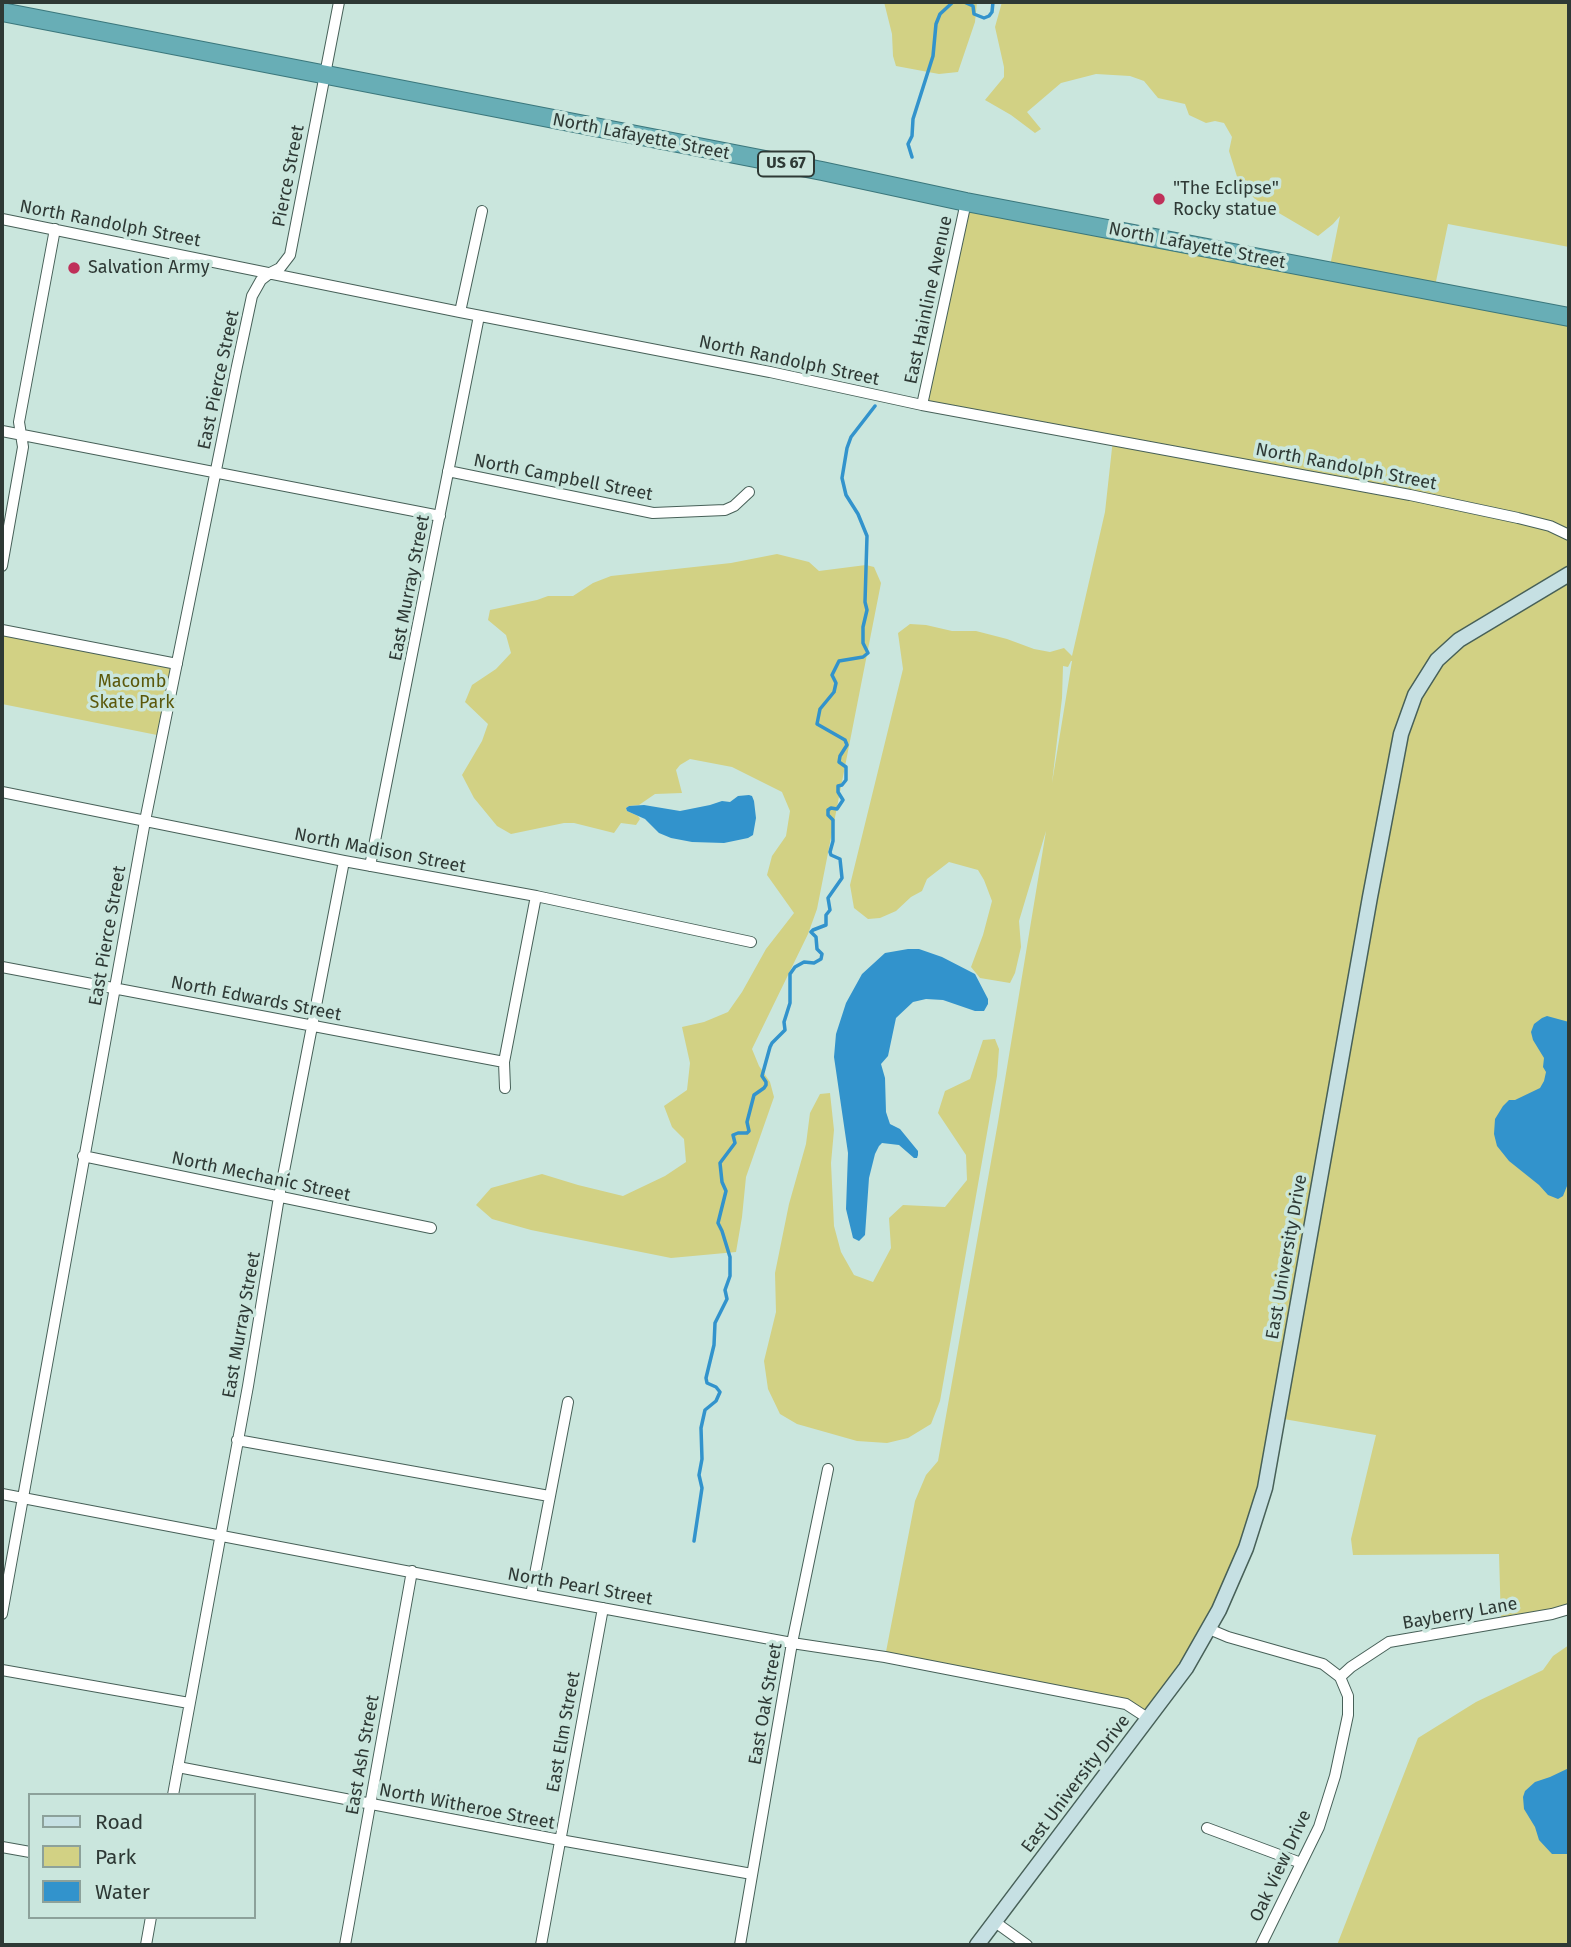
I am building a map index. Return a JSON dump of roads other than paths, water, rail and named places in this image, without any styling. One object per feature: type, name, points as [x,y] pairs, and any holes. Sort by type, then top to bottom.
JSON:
[{"type":"highway","name":"North Lafayette Street","points":[[2,12],[822,171],[966,202],[1569,317]]},
{"type":"main road","name":"East University Drive","points":[[977,1945],[1186,1668],[1209,1629],[1238,1569],[1265,1488],[1370,897],[1401,734],[1409,707],[1429,671],[1452,645],[1472,630],[1569,574]]},
{"type":"street","name":"Pierce Street","points":[[270,273],[280,268],[290,255],[339,2]]},
{"type":"street","name":"East Hainline Avenue","points":[[922,405],[966,202]]},
{"type":"street","points":[[460,312],[482,211]]},
{"type":"street","name":"North Randolph Street","points":[[2,219],[479,316],[754,368],[922,405],[1410,495],[1529,520],[1569,535]]},
{"type":"street","points":[[2,566],[23,447],[19,422],[55,229]]},
{"type":"street","name":"East Pierce Street","points":[[2,1614],[145,821],[252,296],[261,281],[270,273]]},
{"type":"street","name":"East Murray Street","points":[[370,866],[479,316]]},
{"type":"street","points":[[2,431],[440,516]]},
{"type":"street","name":"North Campbell Street","points":[[448,471],[653,513],[724,510],[734,506],[749,492]]},
{"type":"street","points":[[2,630],[177,664]]},
{"type":"street","name":"North Madison Street","points":[[2,792],[370,866],[536,896],[751,942]]},
{"type":"street","name":"East Murray Street","points":[[173,1793],[279,1197],[344,860]]},
{"type":"street","points":[[505,1088],[504,1062],[536,896]]},
{"type":"street","name":"North Edwards Street","points":[[2,967],[504,1062]]},
{"type":"street","name":"North Mechanic Street","points":[[83,1156],[431,1228]]},
{"type":"street","points":[[531,1595],[568,1402]]},
{"type":"street","points":[[237,1440],[549,1496]]},
{"type":"street","name":"East Oak Street","points":[[740,1945],[793,1643],[828,1469]]},
{"type":"street","name":"North Pearl Street","points":[[2,1494],[531,1595],[885,1657],[1126,1704],[1149,1719]]},
{"type":"street","name":"East Ash Street","points":[[345,1945],[412,1571]]},
{"type":"street","name":"East Elm Street","points":[[541,1945],[603,1608]]},
{"type":"street","name":"Bayberry Lane","points":[[1340,1677],[1359,1661],[1389,1643],[1569,1609]]},
{"type":"street","points":[[1209,1629],[1228,1637],[1324,1664],[1340,1677]]},
{"type":"street","points":[[2,1670],[189,1703]]},
{"type":"street","name":"Oak View Drive","points":[[1261,1945],[1325,1810],[1348,1715],[1348,1696],[1340,1677]]},
{"type":"street","name":"North Witheroe Street","points":[[178,1767],[752,1874]]},
{"type":"street","points":[[1207,1828],[1301,1863]]},
{"type":"street","points":[[2,1847],[28,1852]]},
{"type":"street","points":[[146,1945],[151,1919]]},
{"type":"street","points":[[995,1922],[1027,1945]]},
{"type":"water","points":[[749,795],[754,801],[756,818],[753,835],[724,843],[671,838],[659,833],[645,819],[626,808],[644,805],[680,811],[722,801],[730,802],[738,796]]},
{"type":"water","points":[[919,949],[942,957],[975,974],[988,1004],[984,1011],[975,1011],[943,1000],[926,999],[913,1002],[896,1018],[888,1056],[881,1064],[885,1078],[886,1112],[890,1124],[900,1129],[918,1151],[918,1155],[914,1158],[899,1145],[882,1143],[879,1146],[869,1178],[865,1235],[859,1241],[853,1238],[846,1209],[848,1153],[834,1057],[836,1034],[846,1003],[862,974],[885,953]]},
{"type":"water","points":[[1547,1016],[1569,1022],[1569,1181],[1563,1196],[1558,1199],[1548,1195],[1509,1161],[1497,1146],[1494,1134],[1495,1119],[1503,1106],[1509,1100],[1515,1100],[1540,1088],[1544,1081],[1544,1058],[1531,1032],[1534,1024]]},
{"type":"water","points":[[1569,1768],[1569,1854],[1552,1854],[1539,1840],[1524,1809],[1523,1797],[1525,1791],[1535,1782]]},
{"type":"waterway","points":[[912,157],[908,144],[933,56],[936,24],[940,14],[953,2]]},
{"type":"waterway","points":[[964,2],[973,6],[974,14],[984,18],[992,12],[993,2]]},
{"type":"waterway","points":[[694,1541],[702,1488],[699,1475],[702,1459],[701,1428],[705,1410],[716,1401],[720,1392],[707,1383],[706,1378],[714,1345],[715,1323],[727,1299],[725,1290],[730,1276],[730,1257],[718,1223],[726,1191],[720,1163],[735,1143],[733,1135],[749,1131],[747,1122],[754,1095],[766,1085],[762,1076],[770,1047],[785,1030],[784,1022],[790,1003],[790,974],[804,962],[814,963],[821,959],[816,937],[811,932],[826,925],[826,915],[830,910],[828,898],[842,878],[840,859],[830,852],[833,820],[828,815],[828,810],[837,809],[843,800],[838,786],[846,780],[846,767],[839,762],[847,745],[845,740],[817,724],[820,709],[834,692],[836,683],[832,675],[839,661],[863,657],[868,653],[863,643],[867,610],[867,536],[846,495],[842,478],[851,437],[875,406]]},
{"type":"place","name":"\"The Eclipse\" Rocky statue","points":[[1159,199]]},
{"type":"place","name":"Salvation Army","points":[[74,268]]},
{"type":"park label","name":"Macomb Skate Park","points":[[132,692]]}]
